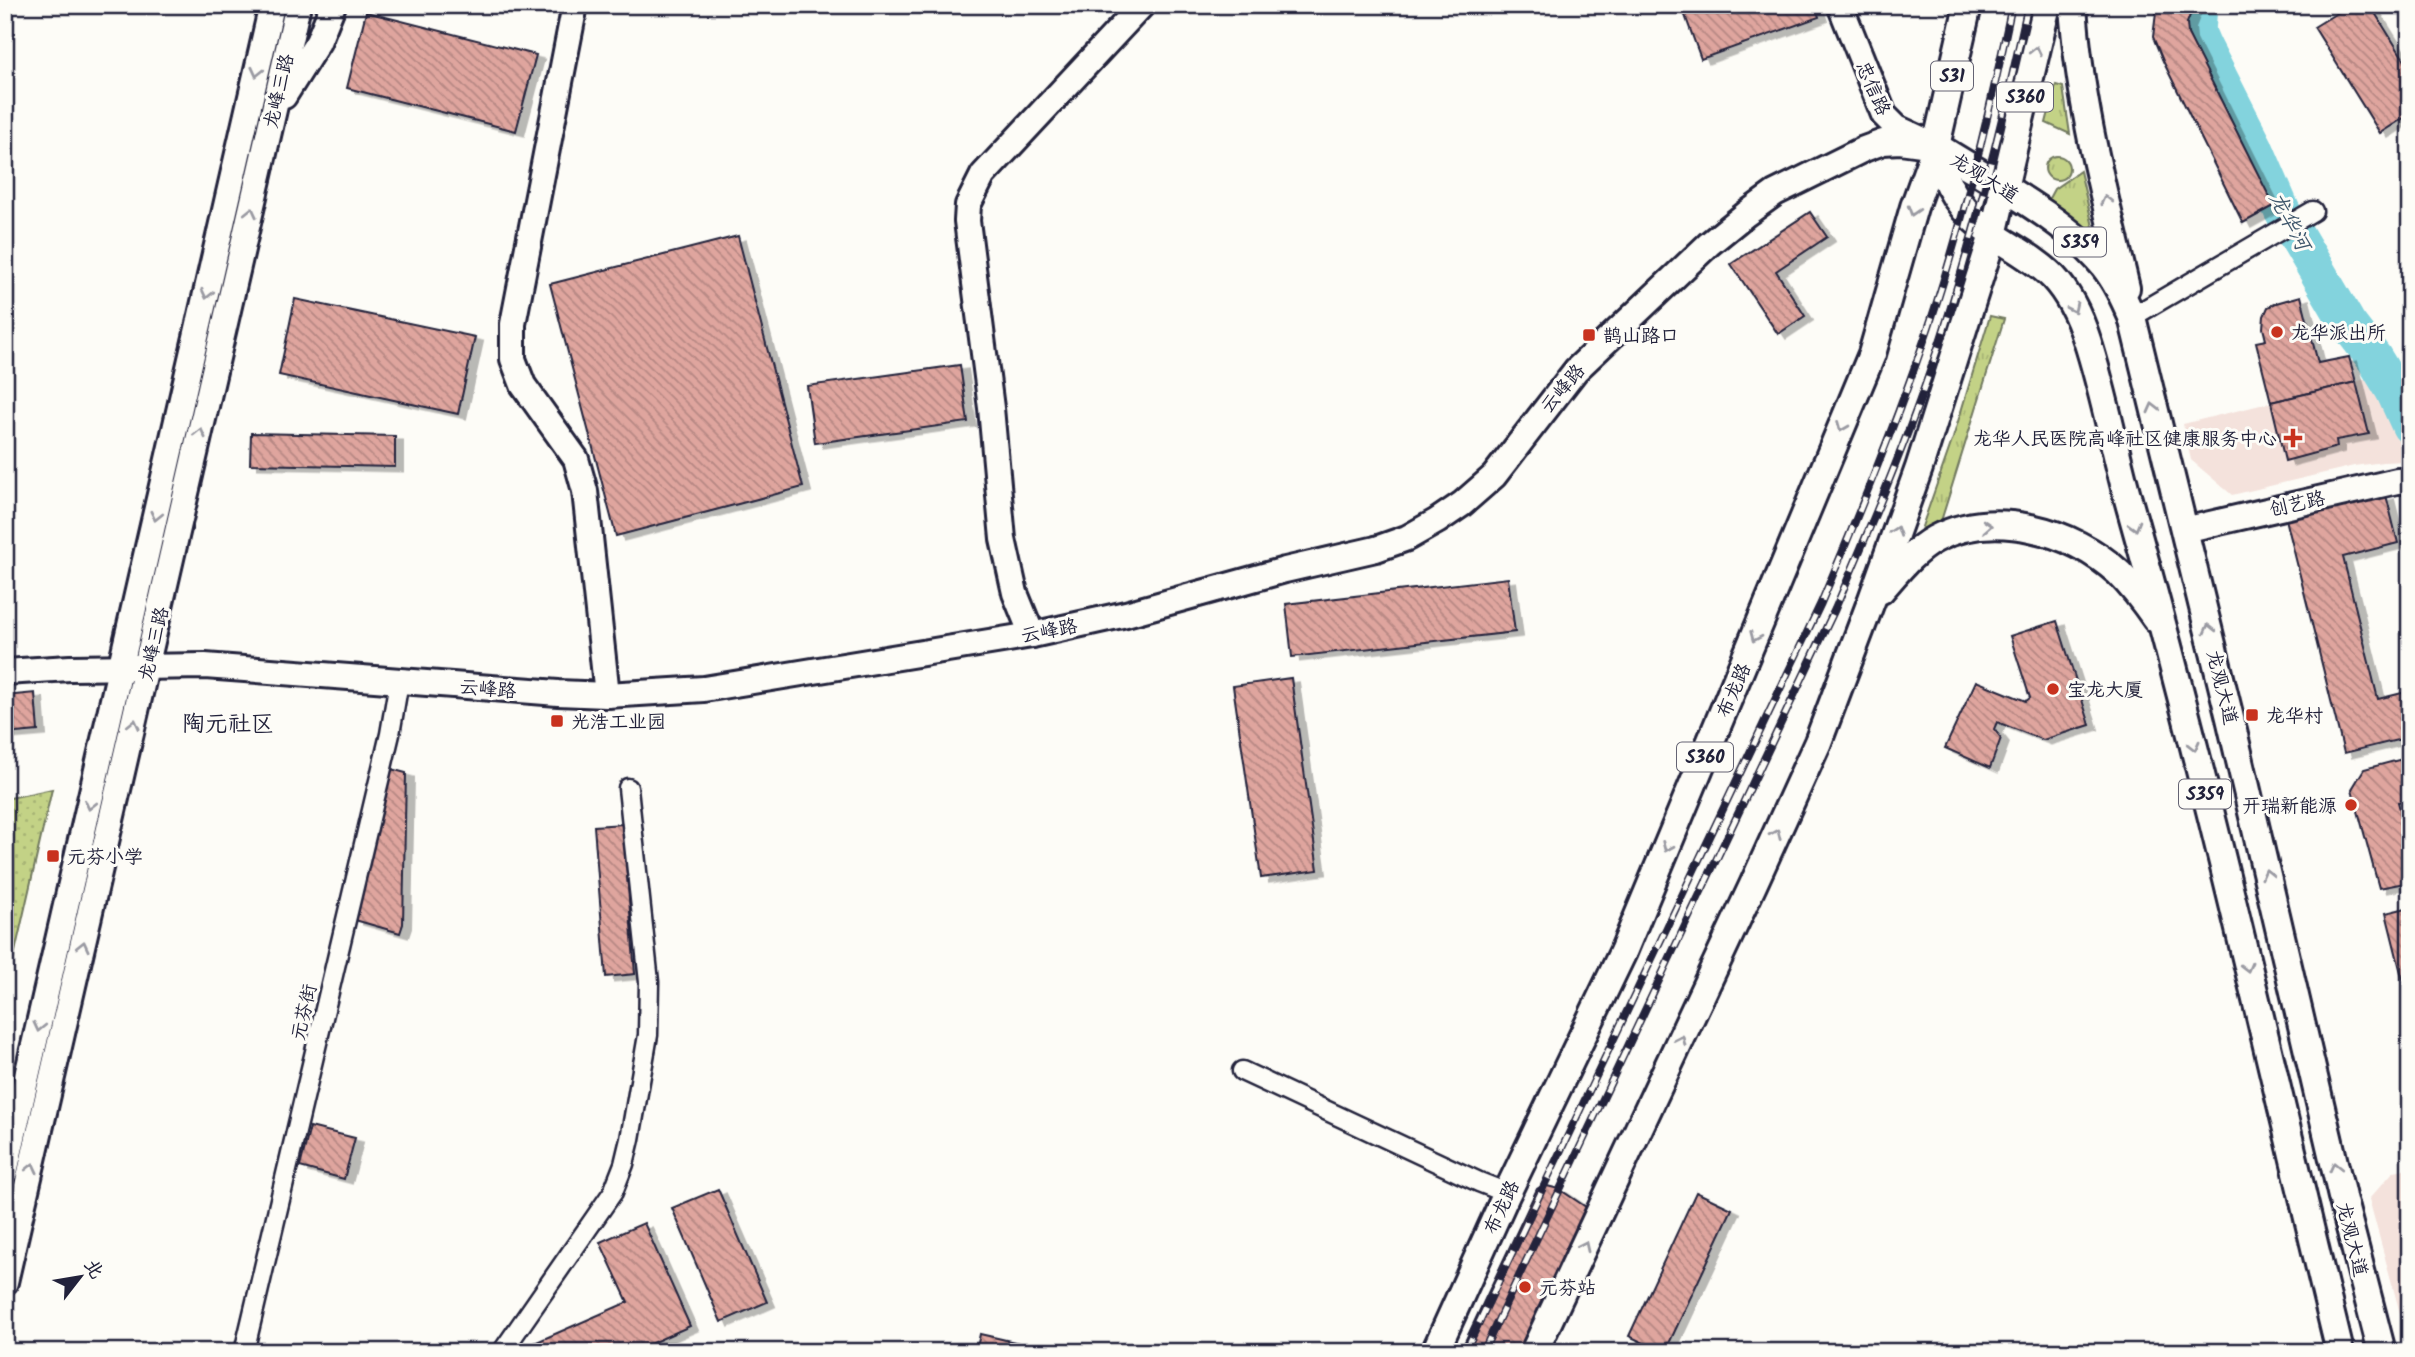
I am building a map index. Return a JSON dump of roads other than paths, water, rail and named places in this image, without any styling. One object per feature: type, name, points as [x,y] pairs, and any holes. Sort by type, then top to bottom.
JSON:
[{"type":"main road","name":"布龙路","points":[[1435,1352],[1507,1193],[1623,952],[1872,354],[1914,206],[1936,146],[1968,5]]},
{"type":"main road","name":"S360","points":[[1534,1352],[1818,742],[1919,468],[1993,235],[2046,5]]},
{"type":"main road","points":[[2073,5],[2085,106],[2132,317]]},
{"type":"main road","name":"龙观大道","points":[[1936,146],[2065,230],[2095,257],[2116,285],[2132,317],[2342,1197],[2382,1352]]},
{"type":"main road","name":"龙观大道","points":[[1936,146],[1939,166],[1961,205],[1993,235],[2038,262],[2051,274],[2064,289],[2082,326],[2167,635],[2340,1352]]},
{"type":"main road","points":[[1872,599],[1916,552],[1933,540],[1952,532],[1985,525],[2023,527],[2066,540],[2103,560],[2134,589],[2167,635]]},
{"type":"street","name":"龙峰三路","points":[[5,1172],[272,5]]},
{"type":"street","name":"龙峰三路","points":[[5,1282],[298,5]]},
{"type":"street","points":[[273,115],[318,42],[333,5]]},
{"type":"street","points":[[575,5],[513,324],[513,359],[523,385],[576,459],[585,491],[607,695]]},
{"type":"street","points":[[1032,635],[1016,593],[1003,539],[991,408],[967,221],[968,205],[983,174],[1142,5]]},
{"type":"street","name":"忠信路","points":[[1840,5],[1884,115],[1897,128],[1936,146]]},
{"type":"street","name":"云峰路","points":[[5,672],[205,666],[607,695],[704,689],[1032,635],[1126,614],[1273,573],[1376,549],[1407,538],[1462,504],[1494,476],[1576,370],[1671,279],[1746,214],[1775,193],[1883,142],[1900,141],[1936,146]]},
{"type":"street","points":[[2132,317],[2311,212]]},
{"type":"street","points":[[188,377],[212,382]]},
{"type":"street","name":"创艺路","points":[[2184,530],[2384,484],[2410,481]]},
{"type":"street","name":"元芬街","points":[[244,1352],[390,734],[398,681]]},
{"type":"street","points":[[502,1352],[612,1192],[624,1164],[630,1139],[648,1035],[649,982],[628,788]]},
{"type":"street","points":[[1242,1071],[1507,1193]]},
{"type":"waterway","name":"龙华河","points":[[2199,5],[2197,32],[2255,148],[2282,211],[2348,324],[2374,358],[2394,391],[2410,426]]},
{"type":"railway","points":[[1465,1352],[1821,603],[1865,497],[1906,391],[1955,242],[1976,164],[2012,5]]},
{"type":"railway","points":[[1483,1352],[1835,609],[1880,502],[1922,394],[1959,281],[1991,164],[2028,5]]},
{"type":"place","name":"龙华派出所","points":[[2277,332]]},
{"type":"place","name":"鹊山路口","points":[[1589,335]]},
{"type":"place","name":"龙华人民医院高峰社区健康服务中心","points":[[2293,438]]},
{"type":"place","name":"宝龙大厦","points":[[2053,689]]},
{"type":"place","name":"龙华村","points":[[2252,715]]},
{"type":"place","name":"光浩工业园","points":[[557,721]]},
{"type":"place","name":"开瑞新能源","points":[[2351,805]]},
{"type":"place","name":"元芬小学","points":[[53,856]]},
{"type":"place","name":"元芬站","points":[[1525,1287]]},
{"type":"district","name":"陶元社区","points":[[228,723]]}]
